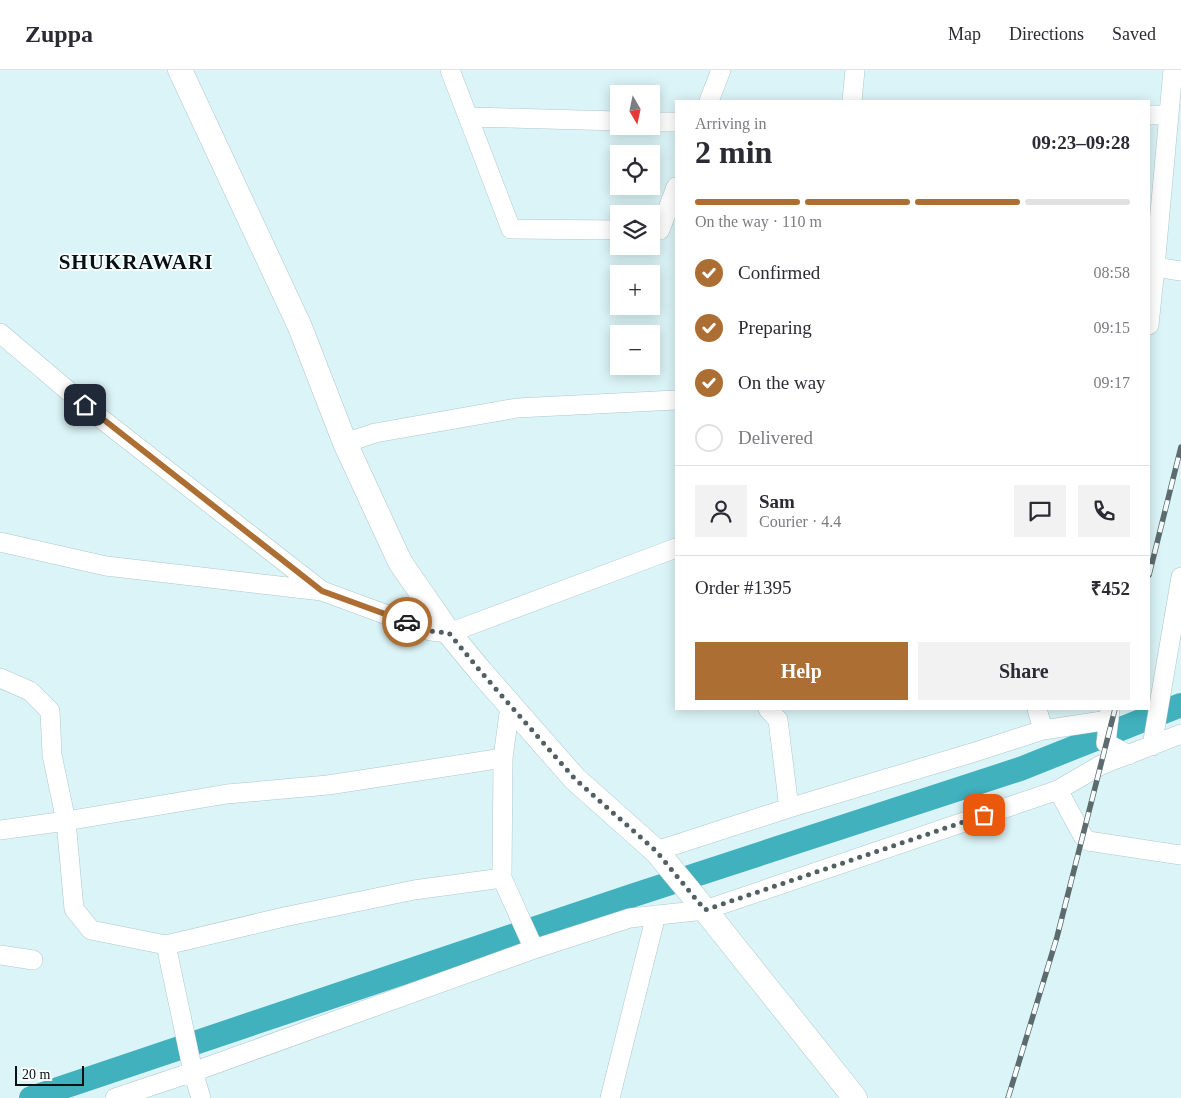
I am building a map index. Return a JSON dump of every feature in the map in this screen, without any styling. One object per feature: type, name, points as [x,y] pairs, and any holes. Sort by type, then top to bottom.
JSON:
[{"type":"street","points":[[180,70],[300,327],[345,443],[400,562],[449,633],[510,706],[575,779],[656,852],[705,909],[855,1098]]},
{"type":"street","points":[[450,70],[511,229],[610,230]]},
{"type":"street","points":[[709,100],[721,70]]},
{"type":"street","points":[[852,100],[855,70]]},
{"type":"street","points":[[1150,306],[1152,267],[1173,70]]},
{"type":"street","points":[[1150,115],[1169,114]]},
{"type":"street","points":[[468,117],[610,121]]},
{"type":"street","points":[[660,122],[675,122]]},
{"type":"street","points":[[662,230],[675,190]]},
{"type":"street","points":[[1152,267],[1181,271]]},
{"type":"street","points":[[0,333],[99,417],[322,591]]},
{"type":"street","points":[[345,443],[375,433],[517,408],[675,400]]},
{"type":"street","points":[[0,542],[106,566],[322,591],[431,631],[449,633],[675,548]]},
{"type":"street","points":[[1152,746],[1181,577]]},
{"type":"street","points":[[0,678],[30,691],[50,711],[52,755],[66,821],[74,909],[91,930],[166,945],[284,917],[405,892],[502,878]]},
{"type":"street","points":[[510,706],[503,758],[502,878],[534,949]]},
{"type":"street","points":[[769,710],[778,720],[790,808]]},
{"type":"street","points":[[1037,710],[1043,730]]},
{"type":"street","points":[[656,852],[790,808],[1043,730],[1109,714],[1106,743],[1129,756]]},
{"type":"street","points":[[115,1098],[193,1072],[534,949],[630,918],[705,909],[1058,790],[1101,765],[1129,756],[1181,734]]},
{"type":"street","points":[[0,830],[228,794],[328,785],[503,758]]},
{"type":"street","points":[[1058,790],[1083,836],[1088,841],[1181,855]]},
{"type":"street","points":[[610,1098],[656,915]]},
{"type":"street","points":[[166,945],[193,1072],[201,1098]]},
{"type":"street","points":[[0,955],[33,960]]},
{"type":"waterway","points":[[31,1098],[631,896],[1020,769],[1181,705]]},
{"type":"railway","points":[[1150,571],[1181,447]]},
{"type":"railway","points":[[1008,1098],[1057,937],[1115,710]]},
{"type":"way so far","points":[[407,622],[431,631],[449,633],[575,779],[656,851],[705,910],[984,815]]},
{"type":"district","name":"SHUKRAWARI","points":[[136,262]]},
{"type":"route","points":[[85,405],[322,591],[407,622]]}]
